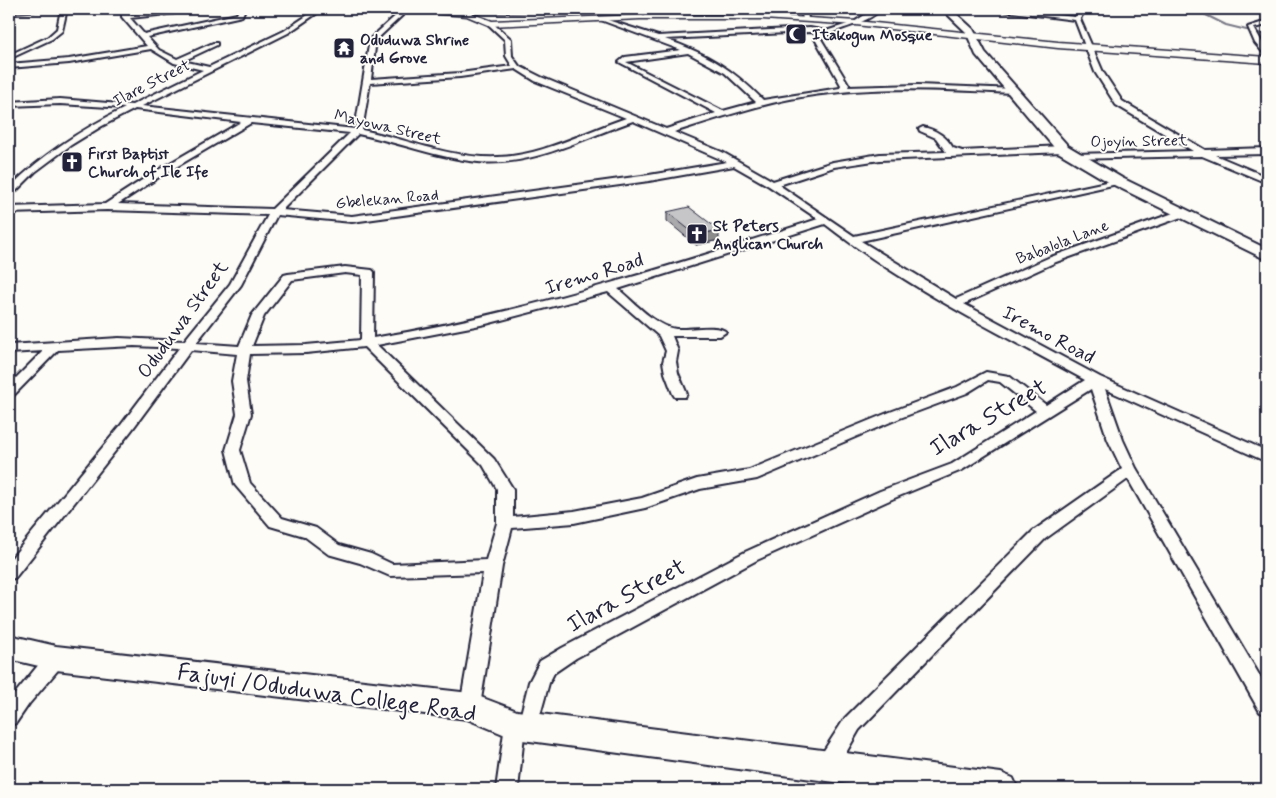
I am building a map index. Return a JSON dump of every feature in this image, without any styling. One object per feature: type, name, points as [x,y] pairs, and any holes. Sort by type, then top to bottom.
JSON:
[{"type":"main road","points":[[946,9],[970,31],[980,53],[1068,153],[1117,181],[1267,255]]},
{"type":"main road","name":"Fajuyi /Oduduwa College Road","points":[[9,648],[56,658],[470,706],[521,726],[1001,789]]},
{"type":"street","points":[[9,10],[34,9]]},
{"type":"street","points":[[9,57],[50,38],[60,30],[64,9]]},
{"type":"street","points":[[125,9],[125,17],[152,47],[176,62],[209,69]]},
{"type":"street","points":[[125,17],[211,9]]},
{"type":"street","points":[[144,36],[240,15],[242,9]]},
{"type":"street","points":[[399,9],[415,9]]},
{"type":"street","points":[[357,131],[360,128],[373,39],[406,9],[450,10]]},
{"type":"street","points":[[426,9],[467,11],[541,9]]},
{"type":"street","points":[[804,9],[806,20]]},
{"type":"street","points":[[843,90],[845,85],[818,39],[826,33],[856,23],[878,9]]},
{"type":"street","points":[[991,9],[1077,19],[1082,9]]},
{"type":"street","name":"Ilare Street","points":[[9,193],[32,170],[68,143],[99,124],[286,32],[318,10]]},
{"type":"street","points":[[366,81],[460,76],[517,67],[509,56],[508,39],[491,24],[467,11]]},
{"type":"street","points":[[491,24],[743,12],[974,37],[1267,60]]},
{"type":"street","points":[[600,18],[716,63],[728,71],[762,103]]},
{"type":"street","name":"Ojoyin Street","points":[[1077,19],[1099,72],[1120,103],[1205,154],[1267,180]]},
{"type":"street","points":[[1267,23],[1251,27],[1267,55]]},
{"type":"street","points":[[655,38],[810,30],[826,33]]},
{"type":"street","points":[[176,62],[215,44]]},
{"type":"street","points":[[9,66],[69,61],[152,47]]},
{"type":"street","points":[[689,51],[622,62],[723,114]]},
{"type":"street","name":"Iremo Road","points":[[517,67],[538,79],[719,154],[772,184],[852,240],[955,304],[1095,380],[1267,457]]},
{"type":"street","points":[[666,132],[762,103],[843,90],[918,87],[1013,91]]},
{"type":"street","name":"Mayowa Street","points":[[9,104],[77,103],[357,131],[445,154],[481,160],[500,160],[553,147],[631,119]]},
{"type":"street","points":[[107,207],[156,175],[248,121]]},
{"type":"street","points":[[923,129],[937,134],[948,145],[949,150],[958,152]]},
{"type":"street","name":"Oduduwa Street","points":[[9,573],[126,428],[235,285],[274,212],[357,131]]},
{"type":"street","name":"Ojoyin Street","points":[[772,184],[833,165],[866,159],[958,152],[1205,154],[1267,151]]},
{"type":"street","name":"Gbelekan Road","points":[[9,210],[107,207],[274,212],[352,219],[379,217],[649,178],[736,163]]},
{"type":"street","points":[[852,240],[1117,181]]},
{"type":"street","name":"Babalola Lane","points":[[955,304],[1052,260],[1183,213]]},
{"type":"street","name":"Iremo Road","points":[[9,349],[134,342],[244,350],[367,343],[446,329],[546,307],[611,289],[826,220]]},
{"type":"street","points":[[470,706],[493,566],[505,523],[506,489],[488,462],[367,343],[369,275],[364,270],[345,270],[288,277],[280,290],[258,314],[244,350],[240,381],[244,414],[233,450],[243,485],[276,522],[310,532],[334,550],[365,558],[390,570],[493,566]]},
{"type":"street","points":[[611,289],[665,336],[672,351],[669,363],[680,394]]},
{"type":"street","points":[[660,330],[677,333],[720,332]]},
{"type":"street","points":[[9,392],[53,348]]},
{"type":"street","points":[[505,523],[574,516],[645,503],[697,484],[752,475],[895,415],[962,390],[986,376],[1004,379],[1046,412]]},
{"type":"street","points":[[1095,380],[1109,427],[1129,471],[1146,496],[1267,706]]},
{"type":"street","name":"Ilara Street","points":[[507,789],[521,726],[538,682],[547,667],[569,653],[751,556],[886,495],[957,467],[1095,380]]},
{"type":"street","points":[[827,765],[852,724],[1040,535],[1129,471]]},
{"type":"street","points":[[9,717],[22,698],[56,658]]},
{"type":"building","points":[[689,207],[719,230],[696,235],[667,212]]},
{"type":"waterway","points":[[1194,9],[1226,25],[1267,35]]},
{"type":"place","name":"Itakogun Mosque","points":[[796,34]]},
{"type":"place","name":"Oduduwa Shrine and Grove","points":[[344,48]]},
{"type":"place","name":"First Baptist Church of Ile Ife","points":[[72,162]]},
{"type":"place","name":"St Peters Anglican Church","points":[[697,234]]}]
